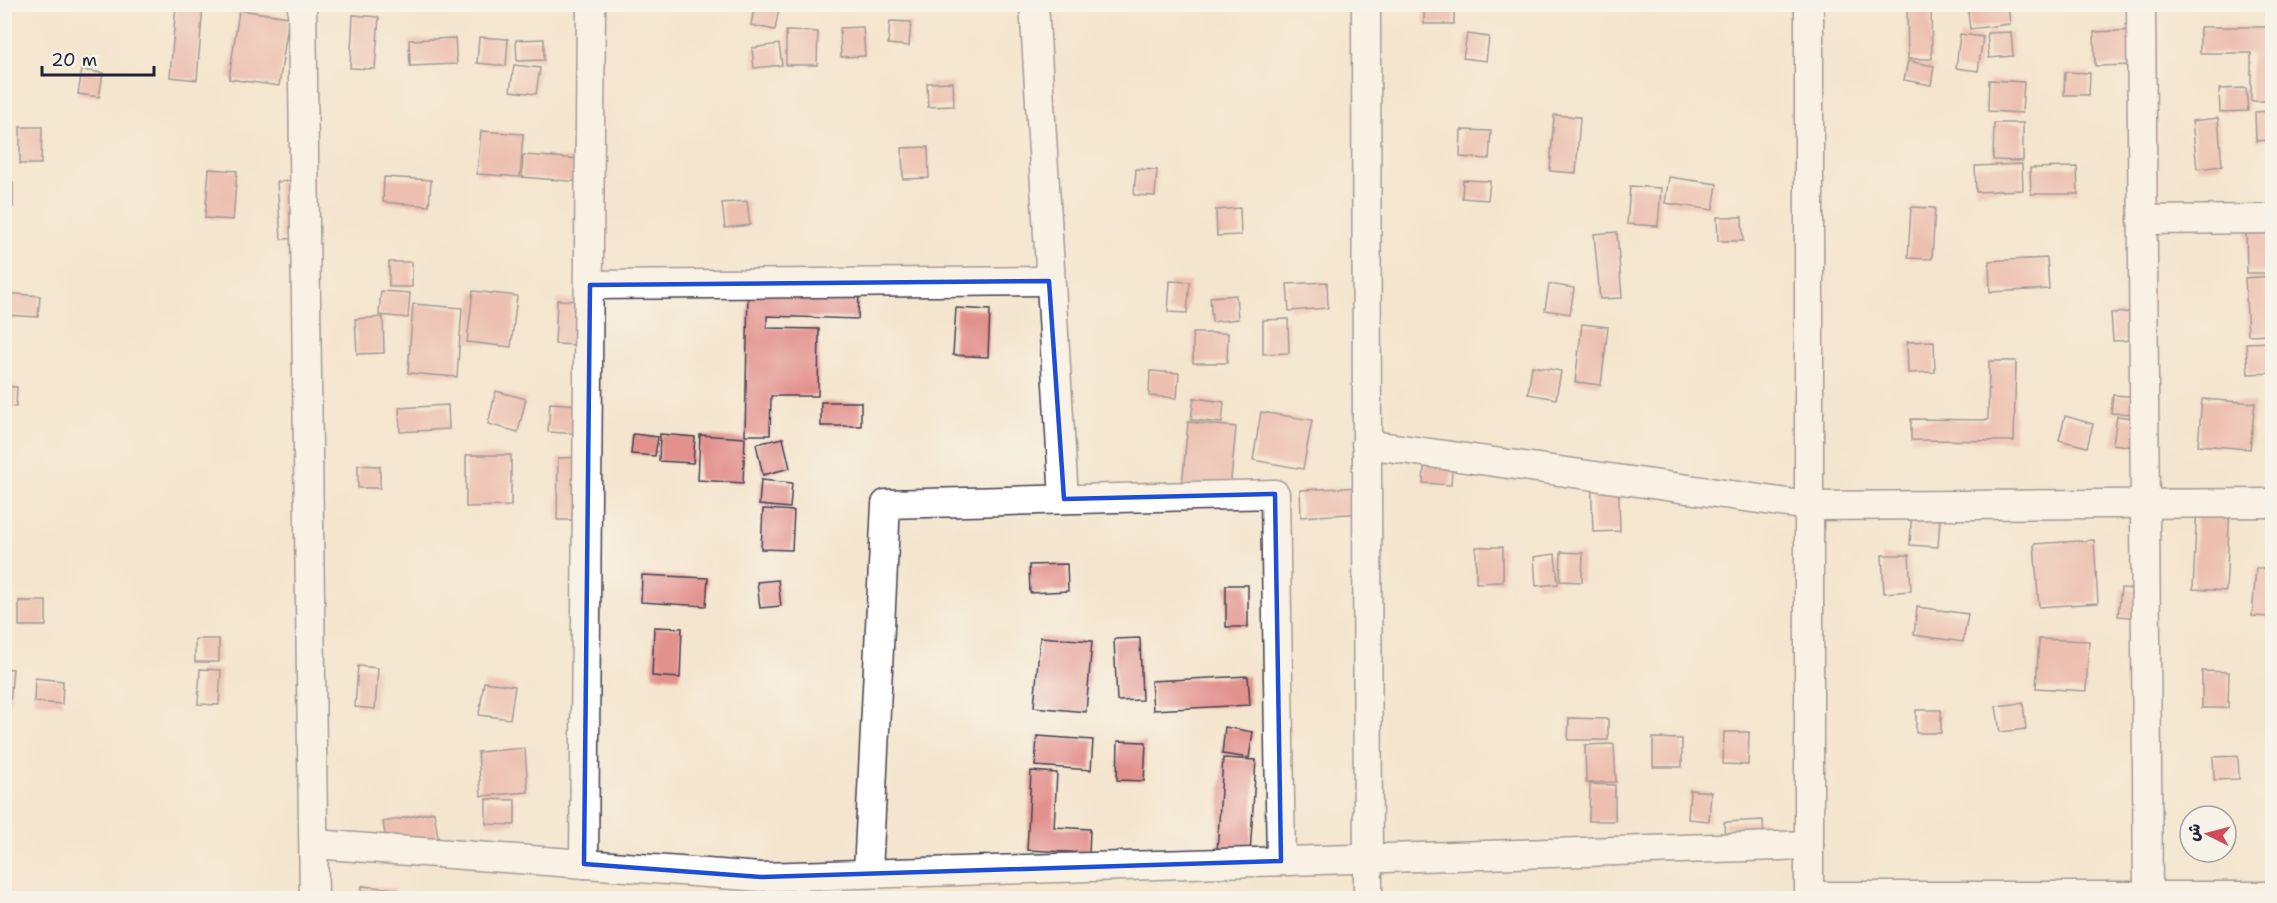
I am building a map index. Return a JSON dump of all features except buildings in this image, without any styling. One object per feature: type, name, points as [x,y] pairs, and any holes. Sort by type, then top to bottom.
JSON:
[{"type":"street","points":[[302,4],[314,898]]},
{"type":"street","points":[[584,864],[591,4]]},
{"type":"street","points":[[1034,4],[1064,499]]},
{"type":"street","points":[[1366,4],[1368,898]]},
{"type":"street","points":[[1809,4],[1809,897],[2272,896]]},
{"type":"street","points":[[2141,4],[2148,896]]},
{"type":"street","points":[[2142,220],[2272,219]]},
{"type":"street","points":[[590,285],[1049,281]]},
{"type":"street","points":[[1366,444],[1809,506],[2272,503]]},
{"type":"street","points":[[868,873],[886,504],[1275,494],[1281,861]]},
{"type":"street","points":[[314,844],[761,877],[1809,845]]},
{"type":"highlighted area","points":[[1049,281],[1064,499],[1275,494],[1281,861],[761,877],[584,864],[590,285]]}]
